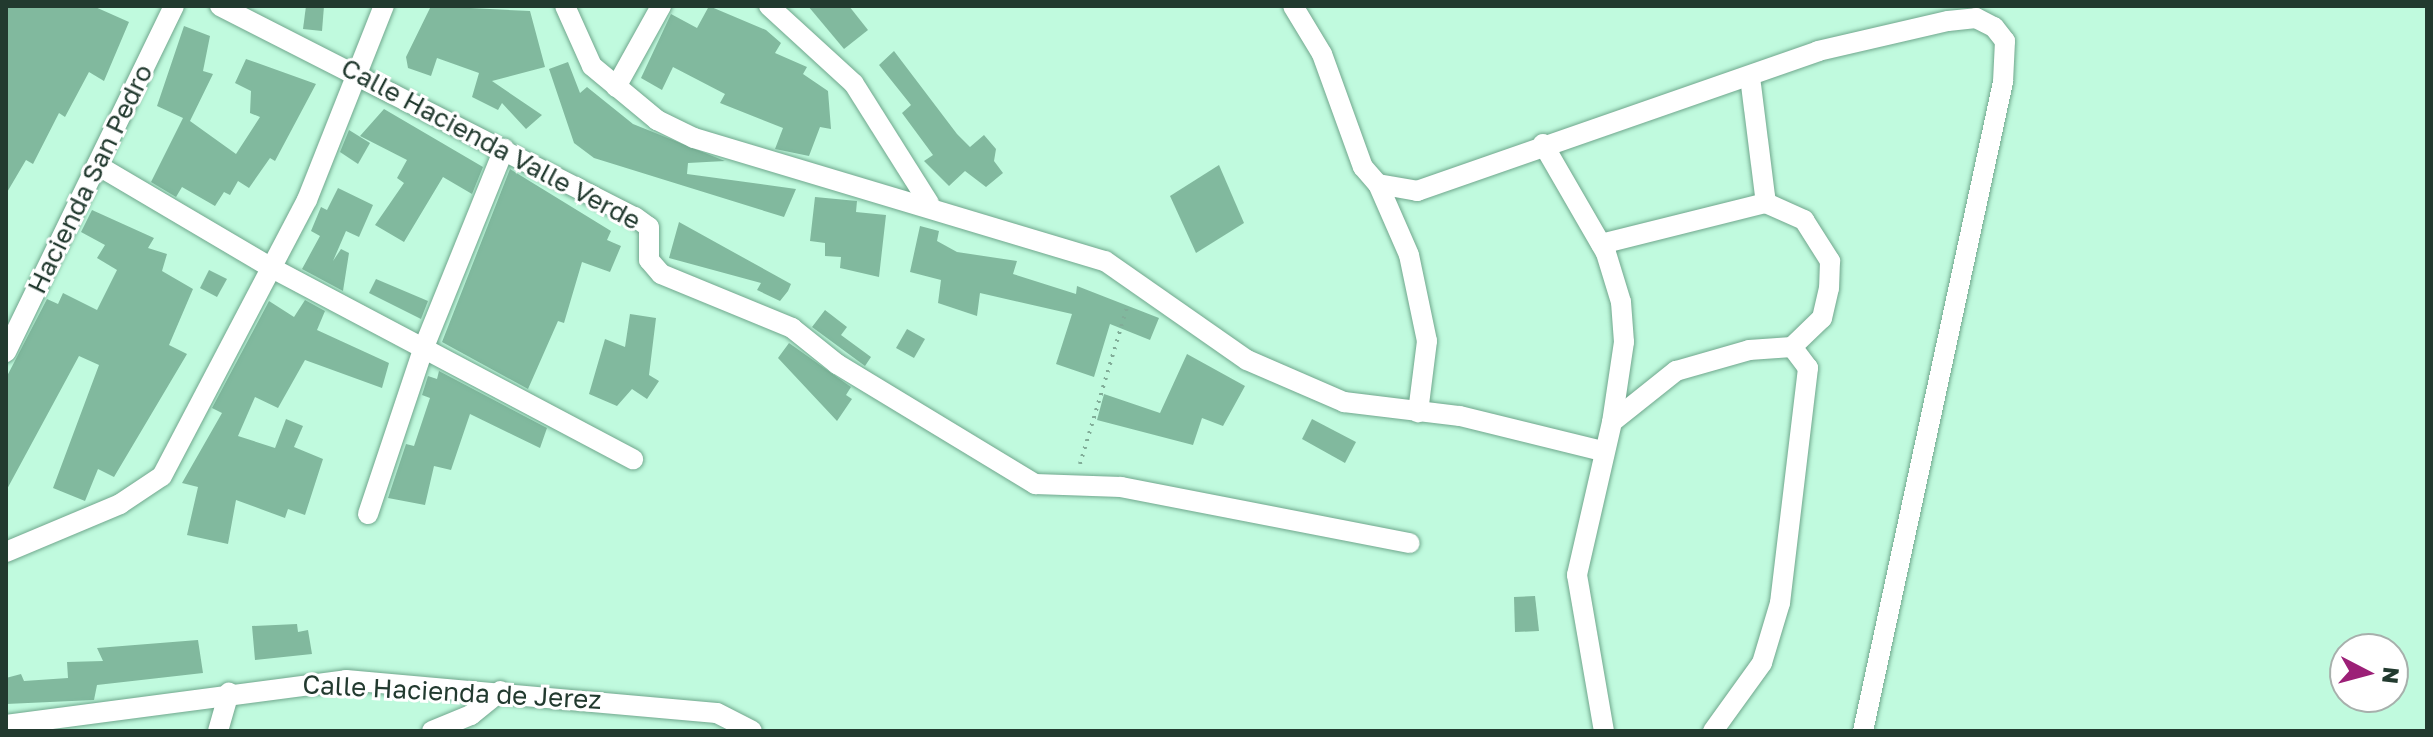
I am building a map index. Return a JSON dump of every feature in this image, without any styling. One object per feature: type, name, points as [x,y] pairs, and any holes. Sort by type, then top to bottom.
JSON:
[{"type":"street","name":"Hacienda San Pedro","points":[[6,352],[174,6]]},
{"type":"street","name":"Calle Hacienda Valle Verde","points":[[220,6],[356,70],[649,227],[649,260],[661,274],[748,304],[1035,484],[1074,483]]},
{"type":"street","points":[[6,552],[120,504],[162,476],[326,157],[356,70],[384,6]]},
{"type":"street","points":[[565,6],[592,66],[616,87],[694,138],[929,203],[1105,261],[1133,287],[1292,382],[1344,402],[1418,412],[1603,451]]},
{"type":"street","points":[[616,87],[661,6]]},
{"type":"street","points":[[769,6],[854,84],[929,203]]},
{"type":"street","points":[[1293,6],[1322,54],[1363,167],[1378,184],[1409,255],[1427,341],[1418,412]]},
{"type":"street","points":[[1378,184],[1417,191],[1543,144],[1750,77],[1818,51],[1948,21],[1976,18],[2005,41],[2003,82],[1863,731]]},
{"type":"street","points":[[1750,77],[1766,203]]},
{"type":"street","points":[[1543,144],[1601,244],[1621,302],[1624,342],[1612,422],[1577,575],[1604,731]]},
{"type":"street","points":[[368,514],[424,347],[504,149]]},
{"type":"street","points":[[97,165],[270,267],[633,459]]},
{"type":"street","points":[[1601,244],[1766,203],[1804,220],[1830,261],[1822,318],[1792,347],[1749,350],[1676,371],[1612,422]]},
{"type":"street","points":[[1713,731],[1762,663],[1780,603],[1808,368],[1792,347]]},
{"type":"street","points":[[1074,483],[1410,543]]},
{"type":"street","name":"Calle Hacienda de Jerez","points":[[14,726],[229,693],[346,680],[501,691],[717,713],[752,731]]},
{"type":"street","points":[[432,731],[471,715],[501,691]]},
{"type":"street","points":[[218,731],[229,693]]},
{"type":"path","points":[[1074,483],[1133,287]]},
{"type":"building","points":[[6,6],[93,6],[129,22],[104,81],[89,72],[65,117],[59,113],[33,164],[26,160],[6,194]]},
{"type":"building","points":[[306,6],[324,6],[322,31],[303,29]]},
{"type":"building","points":[[431,6],[530,11],[545,67],[492,81],[542,115],[526,129],[502,103],[498,110],[472,97],[479,73],[437,58],[431,76],[408,68],[406,57]]},
{"type":"building","points":[[709,6],[766,30],[781,43],[775,53],[807,67],[803,74],[828,91],[831,129],[820,127],[809,156],[775,149],[783,128],[720,103],[725,94],[673,67],[662,90],[641,78],[671,14],[697,28]]},
{"type":"building","points":[[808,6],[849,6],[868,30],[844,49]]},
{"type":"building","points":[[184,26],[210,36],[203,71],[213,74],[190,121],[236,154],[260,117],[250,113],[251,91],[235,83],[246,59],[316,84],[275,161],[270,158],[249,188],[238,181],[230,195],[224,192],[215,206],[182,187],[176,197],[151,182],[183,118],[157,106]]},
{"type":"building","points":[[894,51],[970,147],[984,135],[996,149],[994,161],[1003,173],[986,187],[965,171],[949,186],[924,161],[933,155],[902,113],[911,105],[879,65]]},
{"type":"building","points":[[568,62],[580,93],[587,87],[633,124],[725,161],[688,163],[687,174],[796,189],[784,217],[594,158],[574,143],[549,69]]},
{"type":"building","points":[[384,109],[483,167],[472,194],[443,177],[404,242],[375,225],[404,183],[397,178],[407,160],[360,136]]},
{"type":"building","points":[[349,130],[370,143],[358,164],[340,152]]},
{"type":"building","points":[[1219,165],[1244,223],[1196,253],[1170,196]]},
{"type":"building","points":[[510,169],[611,231],[607,240],[621,246],[610,272],[582,262],[564,323],[558,321],[528,389],[442,342]]},
{"type":"building","points":[[338,188],[373,205],[359,237],[346,231],[333,261],[341,249],[349,253],[343,291],[302,269],[320,236],[311,231],[321,207],[327,210]]},
{"type":"building","points":[[815,197],[857,201],[856,212],[886,215],[879,277],[840,268],[841,257],[825,256],[825,243],[810,241]]},
{"type":"building","points":[[92,210],[154,238],[148,248],[167,254],[162,271],[193,289],[169,345],[187,354],[114,477],[98,469],[85,501],[53,488],[99,365],[79,356],[6,491],[6,378],[47,299],[58,304],[63,293],[97,310],[117,270],[97,258],[105,245],[81,232]]},
{"type":"building","points":[[679,222],[791,284],[788,291],[780,301],[757,290],[761,283],[669,258]]},
{"type":"building","points":[[920,226],[939,231],[937,241],[957,252],[1017,261],[1013,274],[1076,294],[1077,286],[1159,318],[1150,340],[1110,324],[1094,377],[1056,364],[1072,314],[980,293],[977,316],[938,303],[941,280],[910,272]]},
{"type":"building","points":[[209,270],[227,279],[217,297],[200,288]]},
{"type":"building","points":[[376,279],[428,301],[421,319],[369,293]]},
{"type":"building","points":[[305,300],[325,311],[317,330],[389,363],[382,388],[305,360],[278,408],[255,397],[238,436],[275,448],[286,419],[303,426],[294,447],[323,459],[305,515],[288,509],[285,518],[236,500],[228,544],[187,535],[198,487],[182,483],[222,413],[212,408],[269,301],[294,317]]},
{"type":"building","points":[[825,310],[847,327],[841,335],[871,357],[865,366],[812,327]]},
{"type":"building","points":[[630,314],[656,318],[649,375],[659,381],[647,399],[632,389],[617,406],[589,394],[605,339],[625,347]]},
{"type":"building","points":[[907,329],[925,339],[914,358],[896,348]]},
{"type":"building","points":[[789,343],[851,387],[846,395],[852,399],[837,421],[778,358]]},
{"type":"building","points":[[1187,354],[1245,386],[1223,426],[1202,418],[1193,445],[1097,420],[1104,394],[1160,413]]},
{"type":"building","points":[[439,371],[547,428],[540,448],[470,414],[451,470],[434,466],[425,505],[388,498],[406,444],[414,446],[430,398],[422,395],[428,376],[437,379]]},
{"type":"building","points":[[1312,419],[1356,442],[1345,463],[1302,439]]},
{"type":"building","points":[[1535,596],[1539,631],[1515,632],[1514,597]]},
{"type":"building","points":[[297,624],[298,632],[308,630],[312,654],[255,660],[252,626]]},
{"type":"building","points":[[198,640],[203,673],[97,685],[94,700],[6,704],[6,678],[21,674],[24,681],[68,678],[67,662],[103,661],[97,648]]}]
